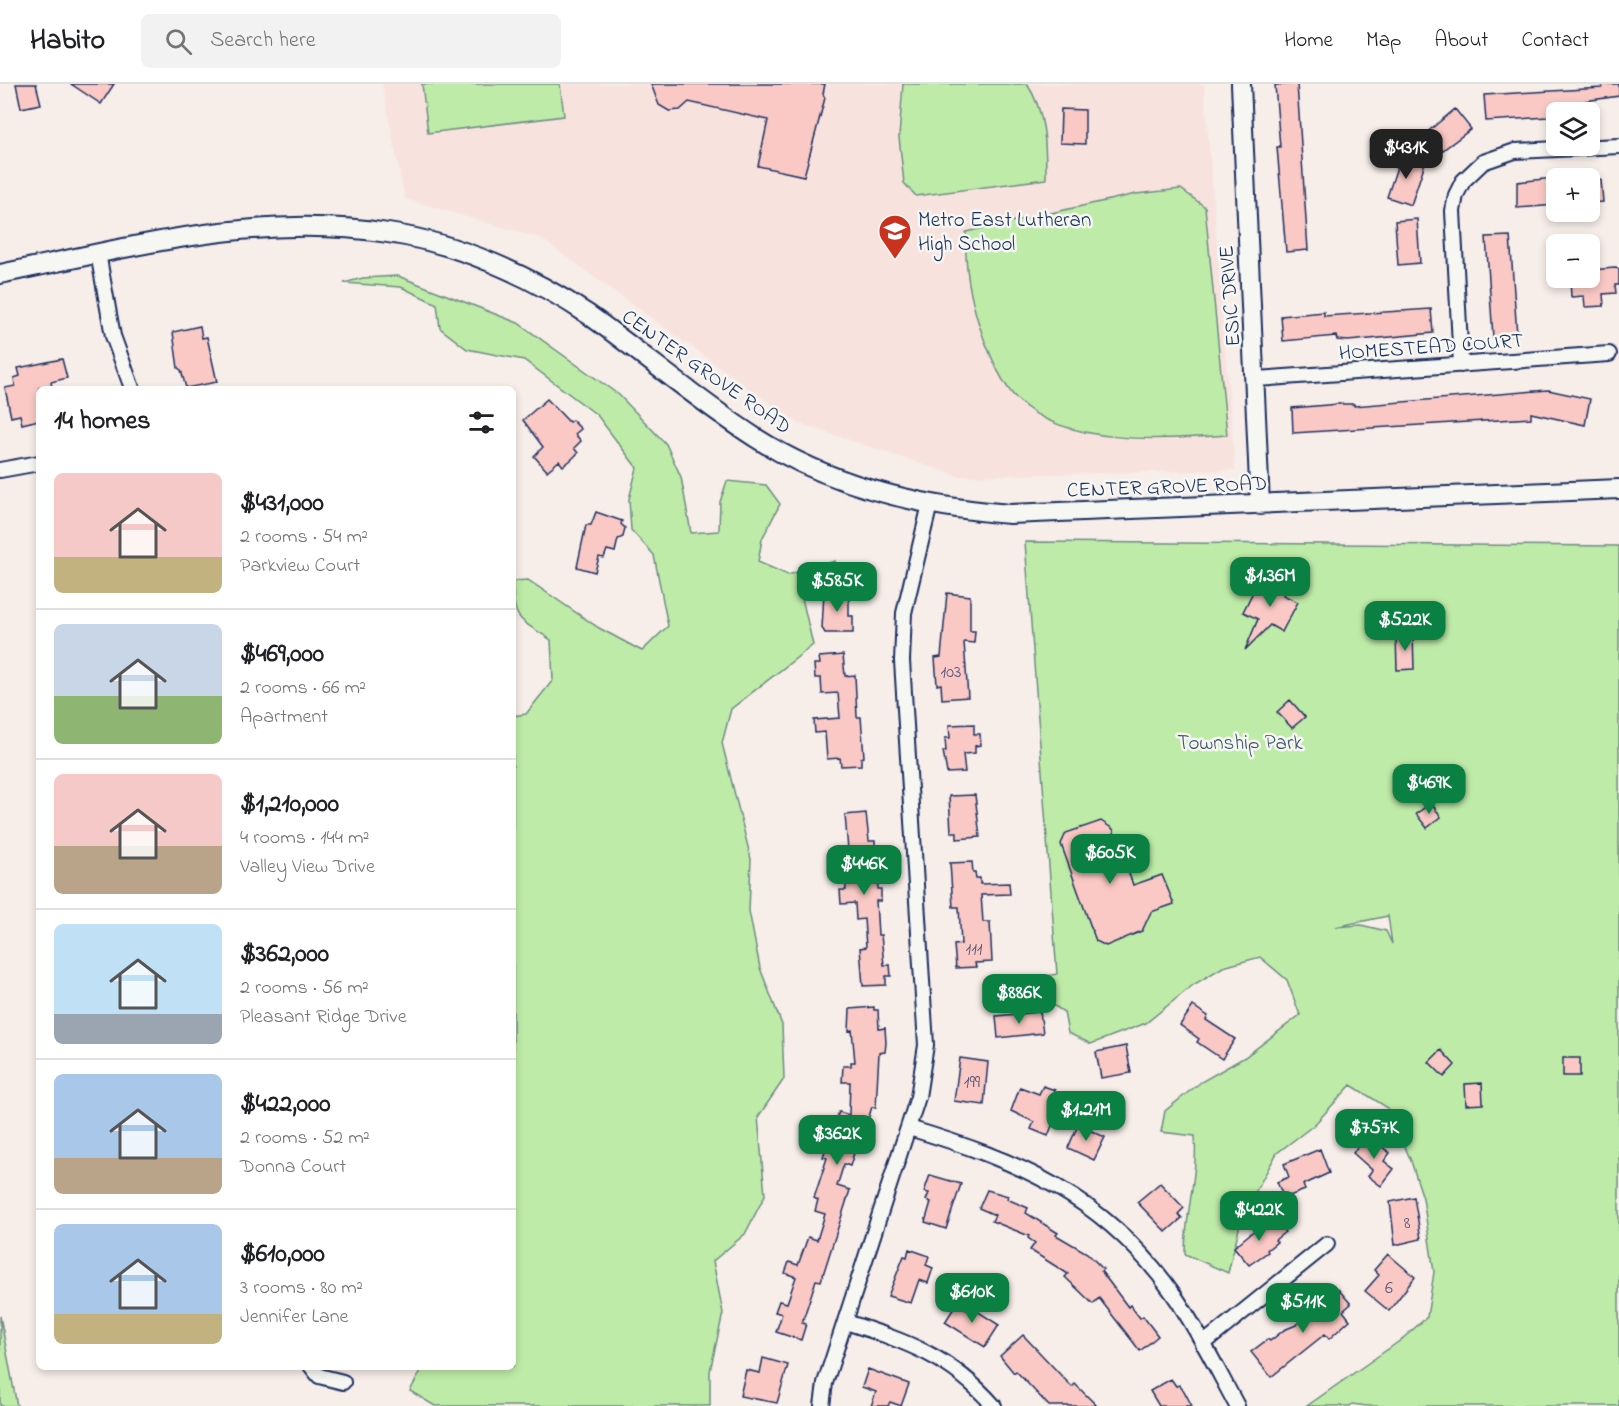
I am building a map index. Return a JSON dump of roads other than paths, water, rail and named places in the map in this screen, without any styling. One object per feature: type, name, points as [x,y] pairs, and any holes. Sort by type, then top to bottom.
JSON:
[{"type":"street","name":"ESIC DRIVE","points":[[1242,84],[1257,380],[1260,505]]},
{"type":"street","points":[[1461,365],[1453,211],[1463,181],[1483,162],[1500,154],[1515,151],[1619,146]]},
{"type":"street","name":"CENTER GROVE ROAD","points":[[0,274],[191,234],[274,228],[337,228],[389,233],[432,243],[508,271],[587,314],[756,438],[790,456],[866,488],[930,504],[1010,514],[1619,489]]},
{"type":"street","points":[[98,254],[112,336],[131,386]]},
{"type":"street","name":"HOMESTEAD COURT","points":[[1257,380],[1609,354]]},
{"type":"street","points":[[0,470],[36,464]]},
{"type":"street","points":[[822,1406],[825,1383],[909,1128],[924,1073],[926,1045],[902,661],[904,613],[930,504]]},
{"type":"street","points":[[909,1128],[1004,1160],[1068,1191],[1090,1207],[1126,1238],[1151,1265],[1179,1303],[1237,1406]]},
{"type":"street","points":[[1203,1344],[1327,1244]]},
{"type":"street","points":[[846,1322],[909,1342],[936,1357],[960,1373],[994,1406]]},
{"type":"street","points":[[315,1370],[319,1376],[343,1382]]},
{"type":"place","name":"Metro East Lutheran High School","points":[[895,260]]},
{"type":"park label","name":"Township Park","points":[[1240,742]]}]
